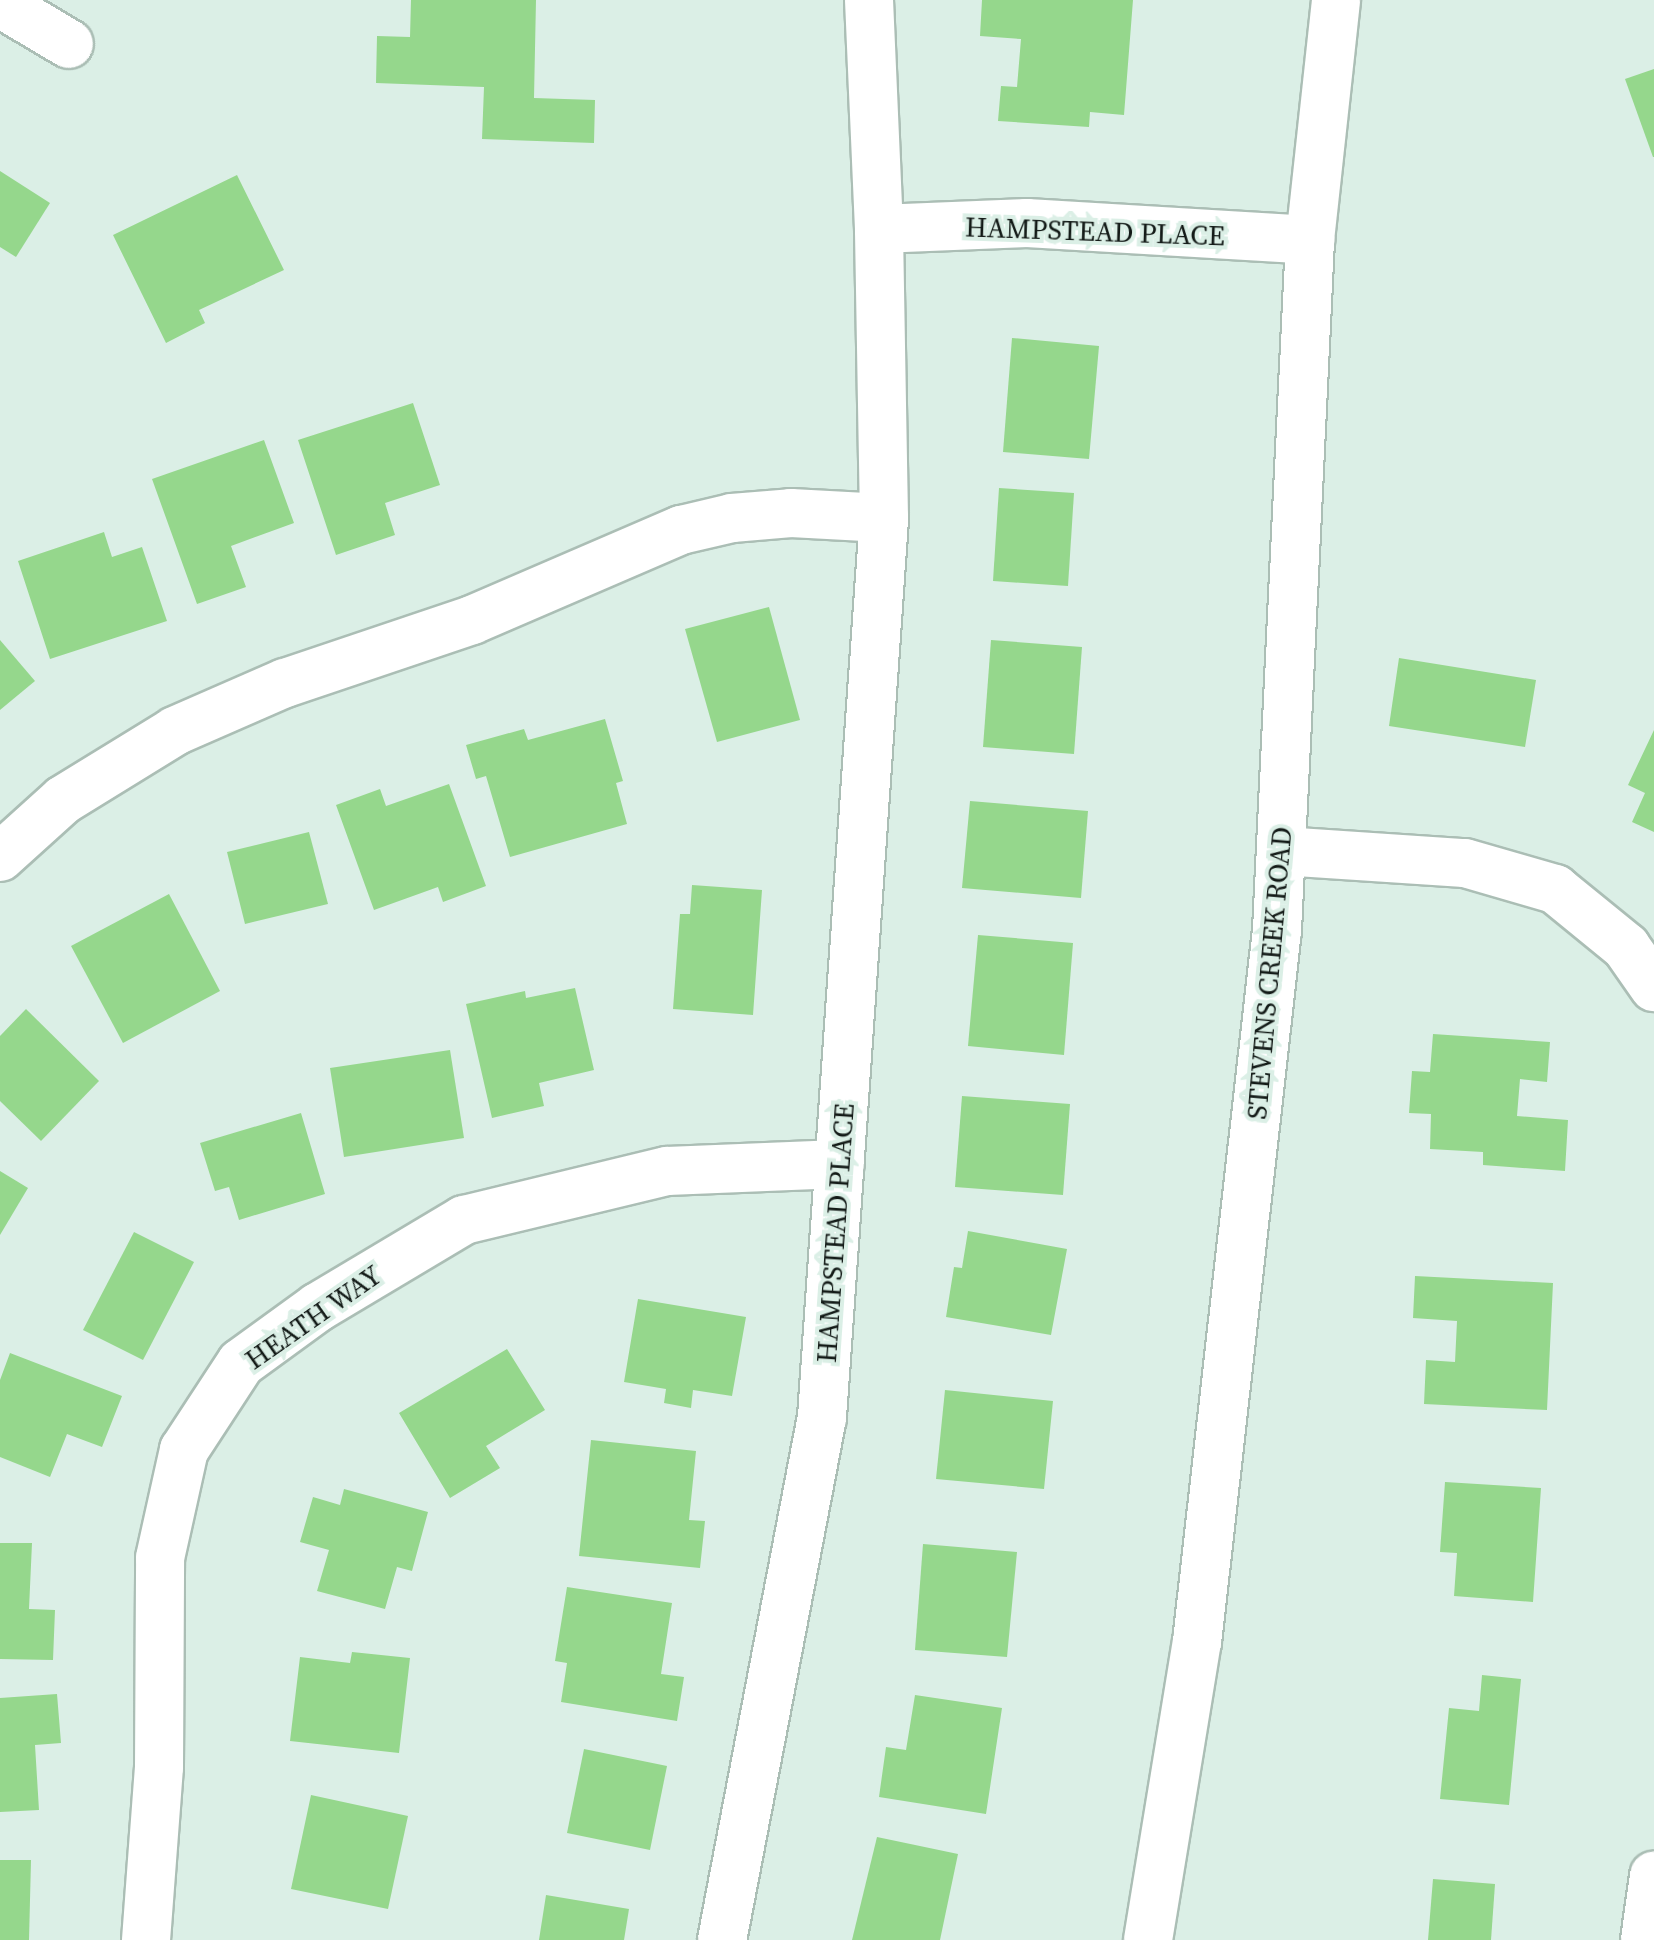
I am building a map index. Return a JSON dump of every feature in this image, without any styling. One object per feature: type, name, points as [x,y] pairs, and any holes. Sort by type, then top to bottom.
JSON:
[{"type":"street","name":"HAMPSTEAD PLACE","points":[[722,1940],[822,1417],[884,518],[879,229],[868,0]]},
{"type":"street","name":"STEVENS CREEK ROAD","points":[[1148,1940],[1197,1642],[1277,930],[1310,240],[1336,0]]},
{"type":"street","points":[[0,3],[69,44]]},
{"type":"street","name":"HAMPSTEAD PLACE","points":[[879,229],[1027,223],[1310,240]]},
{"type":"street","points":[[0,857],[63,800],[175,731],[285,683],[472,620],[682,530],[732,518],[791,513],[884,518]]},
{"type":"street","points":[[1282,851],[1465,863],[1555,890],[1626,947],[1654,987]]},
{"type":"street","name":"HEATH WAY","points":[[146,1940],[159,1768],[160,1558],[184,1450],[241,1363],[318,1307],[464,1220],[667,1171],[840,1164]]},
{"type":"street","points":[[1645,1940],[1654,1876]]},
{"type":"building","points":[[411,0],[536,0],[534,98],[595,100],[594,143],[482,139],[484,87],[376,83],[377,36],[410,37]]},
{"type":"building","points":[[982,0],[1133,0],[1124,115],[1090,112],[1089,127],[998,121],[1001,86],[1017,87],[1021,39],[980,36]]},
{"type":"building","points":[[1654,69],[1654,157],[1653,157],[1625,79]]},
{"type":"building","points":[[0,171],[50,203],[16,257],[0,247]]},
{"type":"building","points":[[237,175],[284,270],[199,310],[205,323],[166,343],[113,235]]},
{"type":"building","points":[[1012,338],[1099,346],[1089,459],[1003,452]]},
{"type":"building","points":[[413,403],[440,485],[385,503],[395,535],[336,555],[298,440]]},
{"type":"building","points":[[264,440],[294,523],[231,546],[246,587],[197,604],[152,479]]},
{"type":"building","points":[[999,488],[1074,493],[1068,586],[993,581]]},
{"type":"building","points":[[104,532],[112,557],[142,547],[167,621],[50,659],[18,561]]},
{"type":"building","points":[[769,607],[800,720],[717,742],[685,629]]},
{"type":"building","points":[[0,640],[35,681],[0,710]]},
{"type":"building","points":[[991,640],[1082,647],[1074,754],[983,747]]},
{"type":"building","points":[[1399,658],[1536,680],[1525,747],[1389,726]]},
{"type":"building","points":[[605,719],[623,781],[616,783],[627,824],[510,857],[486,776],[476,779],[466,745],[524,729],[528,740]]},
{"type":"building","points":[[1654,730],[1654,832],[1632,822],[1645,793],[1628,785]]},
{"type":"building","points":[[449,784],[486,886],[443,902],[438,887],[374,910],[336,805],[380,789],[386,806]]},
{"type":"building","points":[[970,801],[1088,811],[1081,898],[962,888]]},
{"type":"building","points":[[309,832],[328,904],[245,924],[227,852]]},
{"type":"building","points":[[692,885],[762,890],[753,1015],[673,1009],[680,914],[690,914]]},
{"type":"building","points":[[169,894],[220,991],[123,1043],[71,946]]},
{"type":"building","points":[[978,935],[1073,943],[1064,1055],[968,1046]]},
{"type":"building","points":[[575,988],[594,1070],[539,1083],[544,1106],[492,1118],[466,1004],[525,991],[526,998]]},
{"type":"building","points":[[26,1009],[99,1081],[41,1141],[0,1101],[0,1036]]},
{"type":"building","points":[[1433,1034],[1550,1042],[1547,1082],[1520,1079],[1517,1116],[1568,1120],[1565,1171],[1483,1165],[1483,1152],[1430,1149],[1431,1114],[1409,1113],[1412,1071],[1430,1072]]},
{"type":"building","points":[[450,1050],[464,1138],[344,1157],[330,1068]]},
{"type":"building","points":[[962,1096],[1070,1104],[1063,1195],[955,1187]]},
{"type":"building","points":[[301,1113],[325,1194],[239,1220],[229,1187],[215,1191],[200,1143]]},
{"type":"building","points":[[0,1171],[28,1188],[0,1235]]},
{"type":"building","points":[[968,1231],[1067,1249],[1051,1335],[946,1317],[954,1267],[962,1268]]},
{"type":"building","points":[[134,1232],[194,1262],[143,1360],[83,1330]]},
{"type":"building","points":[[1415,1276],[1553,1283],[1547,1410],[1424,1404],[1426,1360],[1455,1362],[1457,1321],[1413,1318]]},
{"type":"building","points":[[638,1299],[746,1317],[732,1396],[693,1390],[691,1408],[664,1403],[666,1389],[624,1382]]},
{"type":"building","points":[[507,1349],[545,1410],[486,1446],[500,1468],[450,1498],[399,1413]]},
{"type":"building","points":[[10,1353],[122,1396],[102,1447],[67,1434],[50,1477],[0,1457],[0,1380]]},
{"type":"building","points":[[945,1390],[1053,1401],[1044,1489],[936,1479]]},
{"type":"building","points":[[591,1440],[696,1451],[689,1520],[705,1521],[700,1568],[579,1556]]},
{"type":"building","points":[[1445,1482],[1541,1488],[1533,1602],[1454,1596],[1457,1553],[1440,1552]]},
{"type":"building","points":[[344,1489],[428,1512],[412,1571],[397,1567],[385,1609],[317,1591],[329,1550],[300,1542],[313,1497],[340,1505]]},
{"type":"building","points":[[0,1543],[32,1543],[29,1609],[55,1610],[53,1660],[0,1659]]},
{"type":"building","points":[[923,1544],[1017,1552],[1007,1657],[915,1650]]},
{"type":"building","points":[[567,1587],[672,1603],[661,1674],[684,1677],[677,1721],[561,1702],[567,1663],[555,1661]]},
{"type":"building","points":[[352,1652],[410,1658],[399,1753],[290,1741],[300,1657],[350,1663]]},
{"type":"building","points":[[1482,1675],[1521,1679],[1509,1805],[1440,1799],[1449,1708],[1479,1711]]},
{"type":"building","points":[[57,1694],[61,1743],[35,1745],[39,1810],[0,1812],[0,1698]]},
{"type":"building","points":[[915,1695],[1002,1708],[986,1814],[879,1797],[886,1747],[906,1750]]},
{"type":"building","points":[[584,1749],[667,1766],[650,1850],[567,1833]]},
{"type":"building","points":[[311,1795],[408,1816],[388,1909],[291,1889]]},
{"type":"building","points":[[877,1837],[958,1854],[940,1940],[852,1940]]},
{"type":"building","points":[[0,1860],[31,1860],[29,1940],[0,1940]]},
{"type":"building","points":[[1433,1879],[1495,1884],[1491,1940],[1428,1940]]},
{"type":"building","points":[[546,1895],[629,1909],[624,1940],[539,1940]]}]
